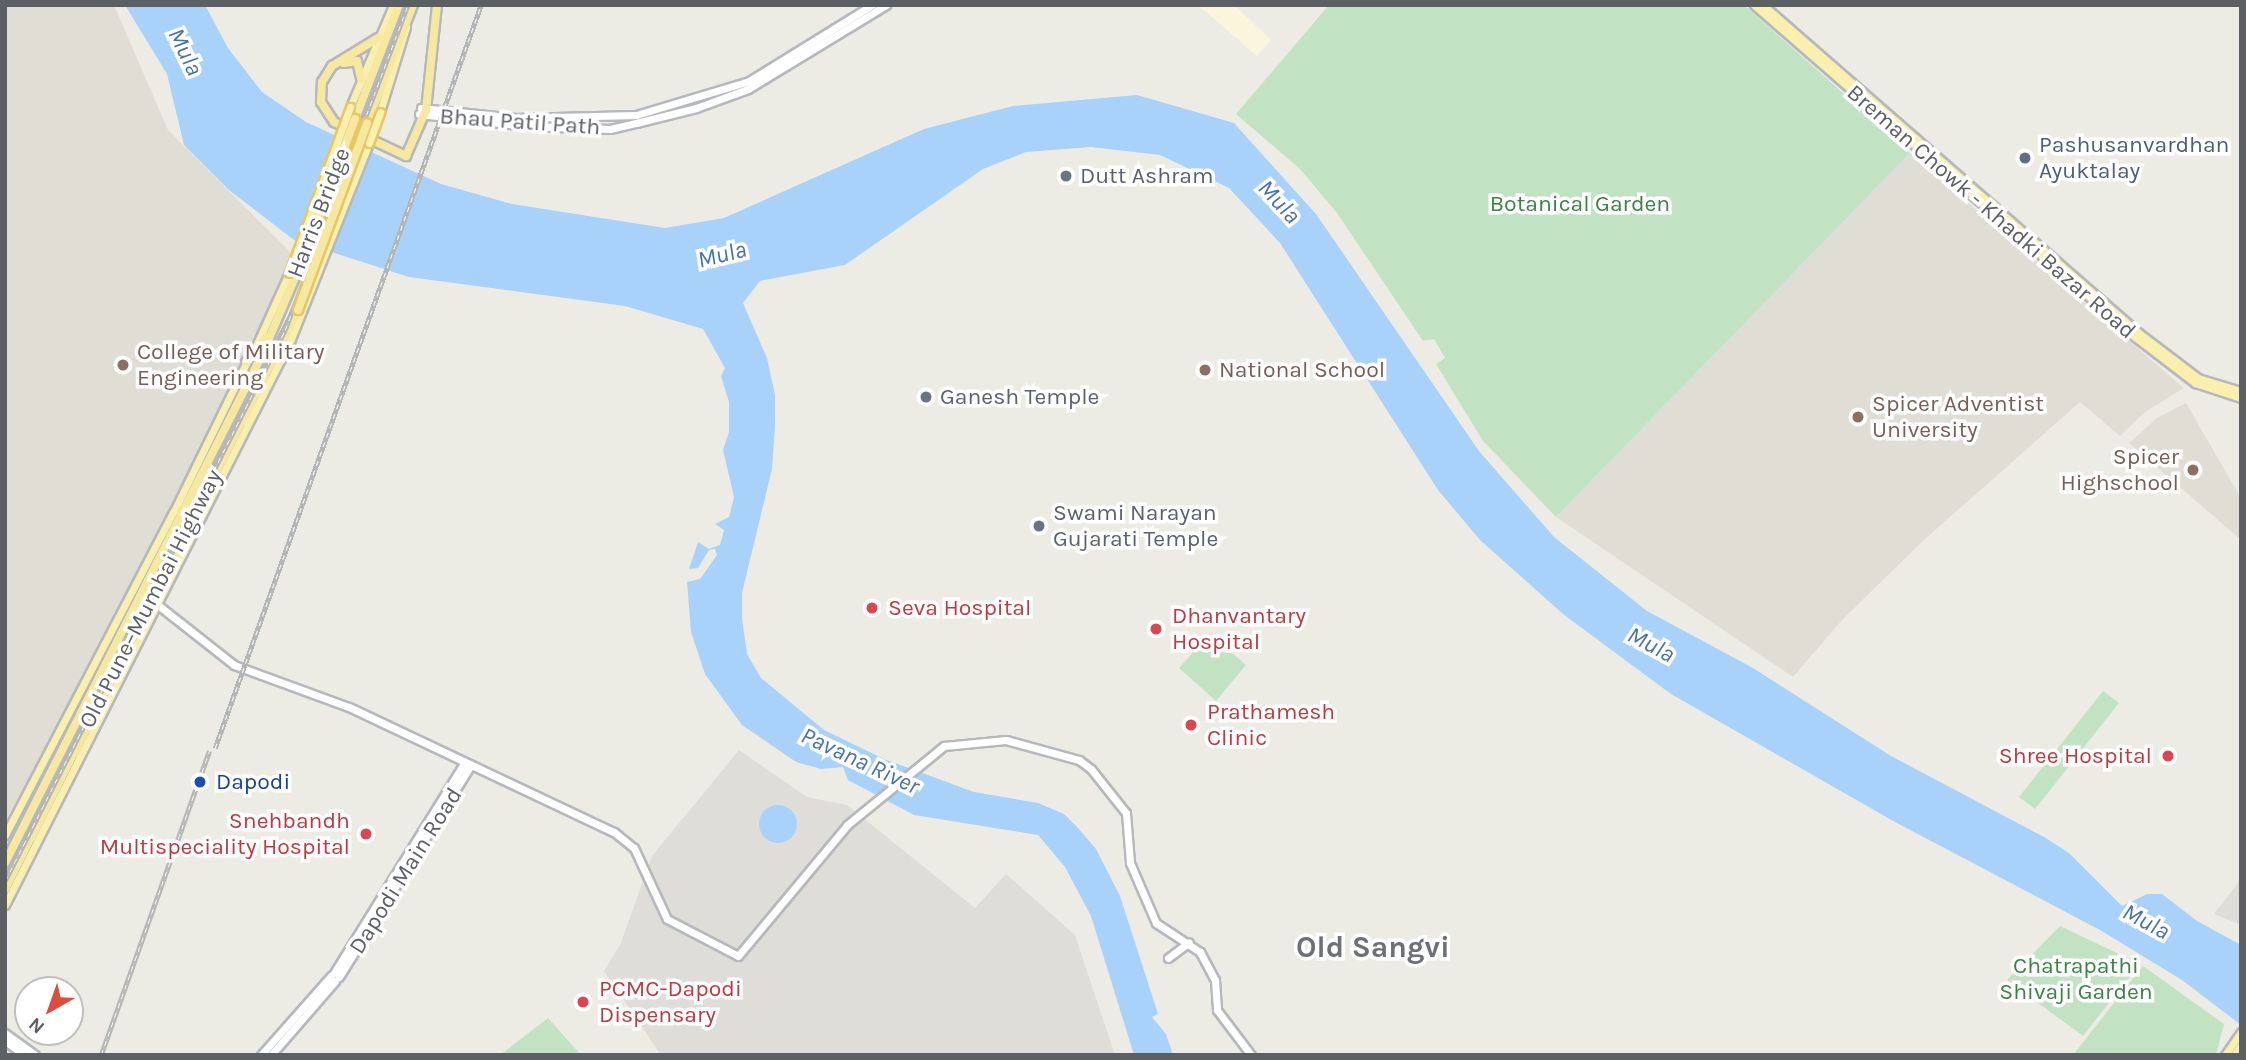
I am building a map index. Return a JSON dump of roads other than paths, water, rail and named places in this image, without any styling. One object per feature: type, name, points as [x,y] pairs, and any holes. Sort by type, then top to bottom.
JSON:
[{"type":"highway","name":"Harris Bridge","points":[[269,329],[284,307],[399,5]]},
{"type":"highway","points":[[407,19],[413,5]]},
{"type":"highway","points":[[378,38],[329,70],[321,88],[326,114],[402,157],[411,149],[423,110],[437,5]]},
{"type":"highway","name":"Harris Bridge","points":[[298,310],[407,19]]},
{"type":"highway","points":[[361,79],[360,65],[352,60],[331,76],[326,101],[337,118],[403,151],[423,110]]},
{"type":"highway","name":"Old Pune–Mumbai Highway","points":[[5,889],[298,310]]},
{"type":"highway","points":[[246,362],[269,329]]},
{"type":"highway","name":"Old Pune–Mumbai Highway","points":[[5,863],[262,355],[269,329]]},
{"type":"main road","points":[[269,329],[349,107],[393,5]]},
{"type":"main road","name":"Bhau Patil Path","points":[[423,110],[514,118],[636,115],[749,81],[872,5]]},
{"type":"main road","name":"Bhau Patil Path","points":[[423,110],[527,126],[610,129],[696,108],[748,89],[886,5]]},
{"type":"main road","name":"Breman Chowk - Khadki Bazar Road","points":[[1754,5],[2135,337],[2195,383],[2241,398]]},
{"type":"main road","name":"Breman Chowk - Khadki Bazar Road","points":[[1763,5],[2139,333],[2199,378],[2241,391]]},
{"type":"main road","name":"Old Pune–Mumbai Highway","points":[[5,905],[298,324],[380,112],[407,19]]},
{"type":"main road","points":[[5,835],[174,511],[246,362]]},
{"type":"main road","points":[[158,605],[234,665],[349,707],[624,838],[638,855],[667,919],[738,956],[860,811],[949,744],[1006,740],[1085,763],[1126,813],[1130,863],[1156,923],[1189,942],[1200,952],[1216,980],[1217,1010],[1251,1055]]},
{"type":"main road","name":"Dapodi Main Road","points":[[271,1055],[335,977],[468,763]]},
{"type":"main road","points":[[1168,958],[1189,942]]},
{"type":"main road","name":"Dapodi Main Road","points":[[261,1055],[335,977]]},
{"type":"main road","points":[[2225,1055],[2236,1048],[2241,1032]]},
{"type":"main road","points":[[5,1033],[34,1054]]},
{"type":"main road","points":[[5,1041],[24,1055]]},
{"type":"water","points":[[125,5],[205,5],[228,48],[262,92],[306,122],[441,184],[512,204],[665,228],[724,218],[924,129],[1013,106],[1137,95],[1234,123],[1316,214],[1479,451],[1554,537],[1647,611],[1753,668],[1891,756],[2069,853],[2122,906],[2147,894],[2162,894],[2197,921],[2241,945],[2241,1025],[2182,980],[2100,930],[1895,822],[1671,694],[1563,614],[1480,540],[1438,490],[1280,243],[1229,188],[1160,155],[1091,147],[1026,152],[983,169],[845,265],[760,281],[743,303],[767,358],[775,395],[775,426],[772,469],[742,593],[742,618],[747,654],[761,678],[824,730],[884,759],[974,792],[1038,803],[1064,814],[1078,828],[1096,849],[1120,896],[1158,1014],[1152,1017],[1166,1034],[1173,1055],[1134,1055],[1091,916],[1065,867],[1038,835],[914,815],[848,780],[843,767],[821,769],[796,762],[742,725],[705,674],[691,632],[687,582],[700,579],[717,555],[715,549],[709,550],[698,568],[689,569],[698,542],[709,549],[720,545],[724,530],[715,524],[729,517],[734,497],[723,450],[729,432],[729,402],[721,376],[725,368],[703,329],[625,306],[409,277],[294,240],[229,190],[184,145],[167,74]]},
{"type":"water","points":[[778,805],[791,811],[797,824],[791,837],[778,843],[765,837],[759,824],[765,811]]},
{"type":"railway","points":[[5,881],[285,330],[408,5]]},
{"type":"railway","points":[[215,748],[481,5]]},
{"type":"railway","points":[[101,1055],[209,751]]},
{"type":"place","name":"Pashusanvardhan Ayuktalay","points":[[2025,158]]},
{"type":"place","name":"Dutt Ashram","points":[[1066,176]]},
{"type":"place","name":"College of Military Engineering","points":[[123,365]]},
{"type":"place","name":"National School","points":[[1205,370]]},
{"type":"place","name":"Ganesh Temple","points":[[926,397]]},
{"type":"place","name":"Spicer Adventist University","points":[[1858,417]]},
{"type":"place","name":"Spicer Highschool","points":[[2193,470]]},
{"type":"place","name":"Swami Narayan Gujarati Temple","points":[[1039,526]]},
{"type":"place","name":"Seva Hospital","points":[[872,608]]},
{"type":"place","name":"Dhanvantary Hospital","points":[[1156,629]]},
{"type":"place","name":"Prathamesh Clinic","points":[[1191,725]]},
{"type":"place","name":"Shree Hospital","points":[[2168,756]]},
{"type":"place","name":"Dapodi","points":[[200,782]]},
{"type":"place","name":"Snehbandh Multispeciality Hospital","points":[[366,834]]},
{"type":"place","name":"PCMC-Dapodi Dispensary","points":[[583,1002]]},
{"type":"district","name":"Old Sangvi","points":[[1373,947]]},
{"type":"water label","name":"Mula","points":[[185,52]]},
{"type":"water label","name":"Mula","points":[[1279,202]]},
{"type":"water label","name":"Mula","points":[[722,255]]},
{"type":"water label","name":"Mula","points":[[1651,645]]},
{"type":"water label","name":"Pavana River","points":[[860,761]]},
{"type":"water label","name":"Mula","points":[[2146,922]]},
{"type":"park label","name":"Botanical Garden","points":[[1580,204]]},
{"type":"park label","name":"Chatrapathi Shivaji Garden","points":[[2076,979]]}]
